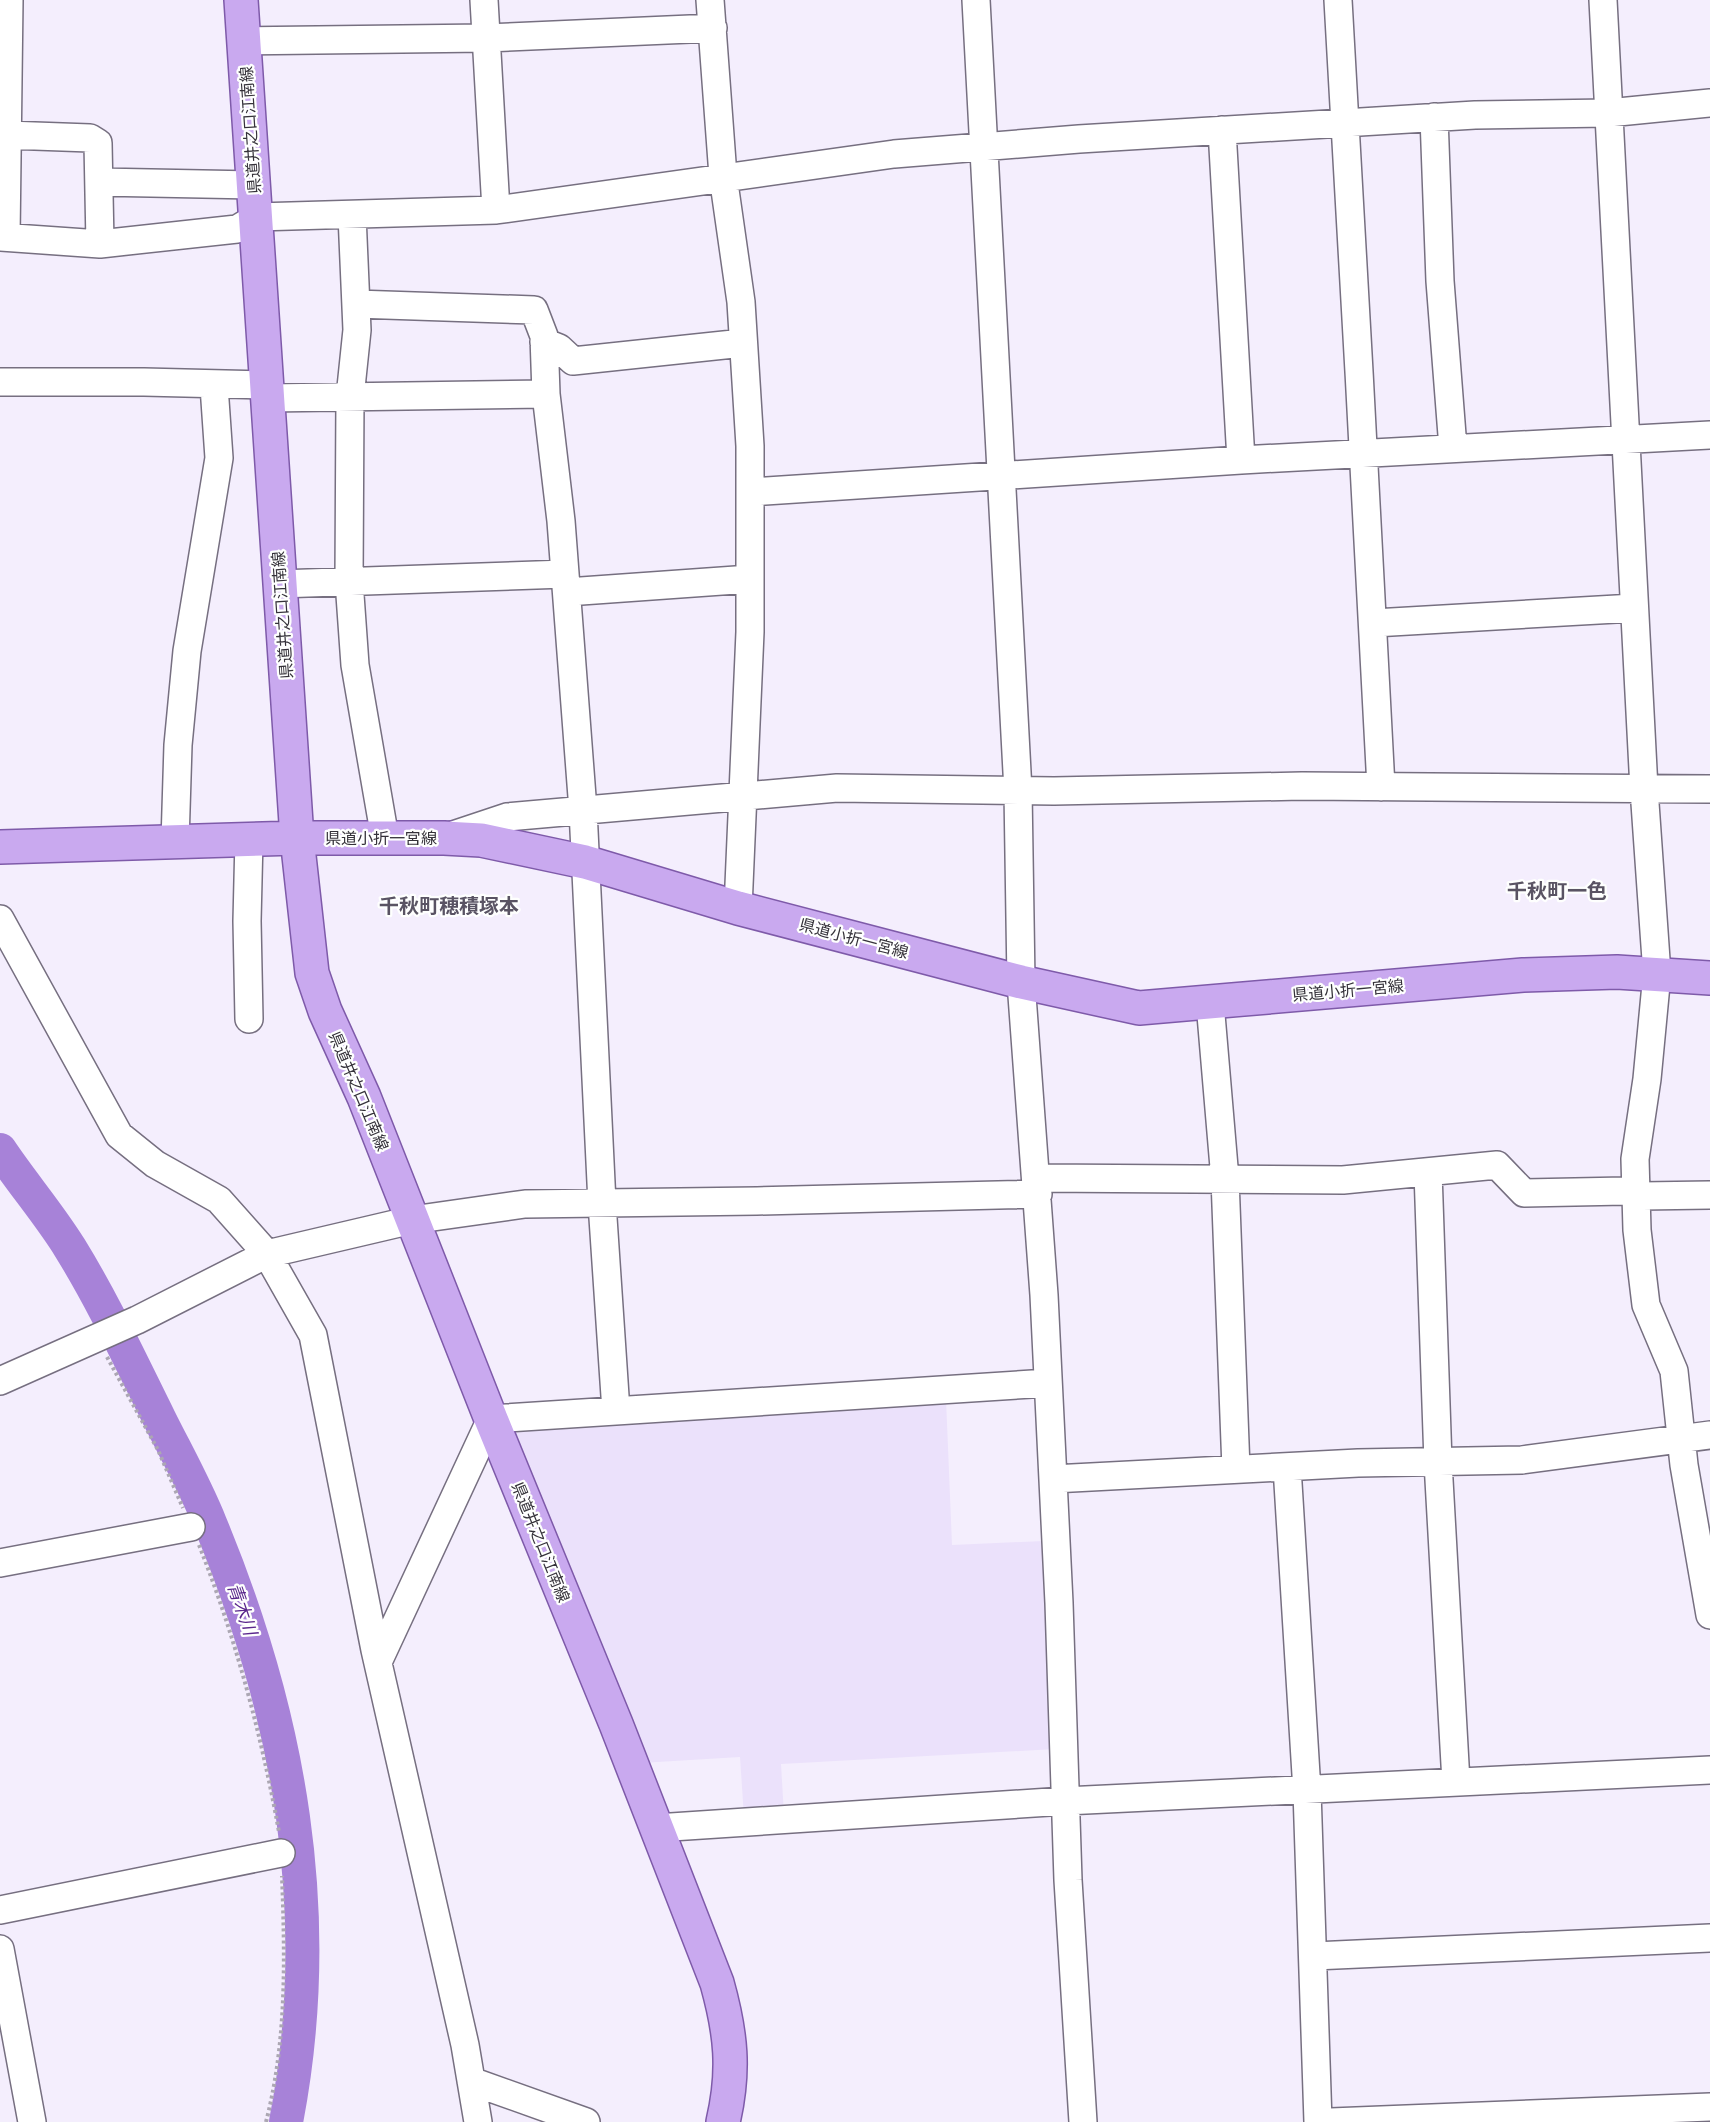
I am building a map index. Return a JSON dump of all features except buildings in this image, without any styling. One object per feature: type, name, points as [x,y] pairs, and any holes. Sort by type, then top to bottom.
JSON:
[{"type":"main road","name":"県道井之口江南線","points":[[241,0],[297,838],[312,973],[325,1011],[364,1097],[717,1983],[729,2024],[731,2060],[723,2122]]},
{"type":"main road","name":"県道小折一宮線","points":[[0,847],[297,838],[481,840],[585,862],[738,908],[1021,982],[1139,1008],[1523,975],[1617,972],[1710,978]]},
{"type":"street","points":[[9,0],[3,237],[100,244],[237,229],[257,217],[496,210],[723,176],[894,154],[1434,117],[1608,113],[1710,103]]},
{"type":"street","points":[[484,0],[496,210]]},
{"type":"street","points":[[710,0],[723,176],[741,302],[750,492],[745,795],[738,908]]},
{"type":"street","points":[[976,0],[999,475],[1018,791],[1021,982],[1038,1186],[1053,1479],[1065,1801],[1083,2122]]},
{"type":"street","points":[[1338,0],[1366,453],[1382,787]]},
{"type":"street","points":[[1602,0],[1644,789],[1657,974],[1647,1079],[1635,1159],[1636,1194],[1646,1305],[1674,1371],[1681,1437],[1709,1606]]},
{"type":"street","points":[[243,41],[486,38],[713,28]]},
{"type":"street","points":[[1434,117],[1440,281],[1453,448]]},
{"type":"street","points":[[1222,130],[1241,460]]},
{"type":"street","points":[[7,135],[90,138],[99,143],[100,244]]},
{"type":"street","points":[[99,182],[254,185]]},
{"type":"street","points":[[352,215],[356,304],[355,365],[350,397],[349,581],[355,665],[385,838]]},
{"type":"street","points":[[356,304],[534,310],[544,342],[546,394],[566,583],[583,810],[602,1203],[616,1411]]},
{"type":"street","points":[[544,342],[559,348],[573,361],[743,343]]},
{"type":"street","points":[[0,382],[178,382],[268,392],[350,397],[546,394]]},
{"type":"street","points":[[175,842],[178,745],[187,651],[219,458],[214,386]]},
{"type":"street","points":[[750,492],[1241,460],[1710,435]]},
{"type":"street","points":[[279,584],[349,581],[566,583],[750,579]]},
{"type":"street","points":[[1374,623],[1634,608]]},
{"type":"street","points":[[444,838],[507,817],[837,788],[1018,791],[1382,787],[1710,789]]},
{"type":"street","points":[[249,839],[246,921],[249,1019]]},
{"type":"street","points":[[0,919],[119,1135],[155,1164],[219,1200],[267,1254],[312,1335],[378,1662],[471,2081],[478,2122]]},
{"type":"street","points":[[1210,1003],[1225,1179],[1236,1469]]},
{"type":"street","points":[[0,1381],[133,1321],[267,1254],[412,1220],[525,1204],[1225,1179],[1343,1180],[1497,1165],[1524,1193],[1625,1191],[1636,1194],[1710,1195]]},
{"type":"street","points":[[1428,1172],[1438,1462],[1456,1782]]},
{"type":"street","points":[[378,1662],[491,1419],[1048,1383]]},
{"type":"street","points":[[1053,1479],[1236,1469],[1522,1460],[1681,1437],[1710,1435]]},
{"type":"street","points":[[1287,1467],[1307,1791],[1318,2122]]},
{"type":"street","points":[[0,1563],[191,1527]]},
{"type":"street","points":[[656,1828],[1065,1801],[1710,1770]]},
{"type":"street","points":[[0,1910],[281,1853]]},
{"type":"street","points":[[1314,1956],[1710,1938]]},
{"type":"street","points":[[0,1949],[32,2122]]},
{"type":"street","points":[[471,2081],[586,2122]]},
{"type":"street","points":[[1330,2122],[1710,2107]]},
{"type":"path","points":[[99,1336],[158,1450],[222,1603],[265,1755],[281,1853],[285,1994],[280,2047],[266,2122]]},
{"type":"shaded area","points":[[946,1399],[952,1545],[1043,1541],[1055,1749],[781,1764],[784,1815],[744,1817],[740,1757],[641,1763],[505,1427]]},
{"type":"waterway","name":"青木川","points":[[0,1150],[70,1248],[117,1333],[193,1484],[238,1596],[261,1669],[280,1743],[293,1817],[301,1892],[302,1968],[298,2045],[286,2122]]},
{"type":"district","name":"千秋町一色","points":[[1557,891]]},
{"type":"district","name":"千秋町穂積塚本","points":[[449,906]]}]
